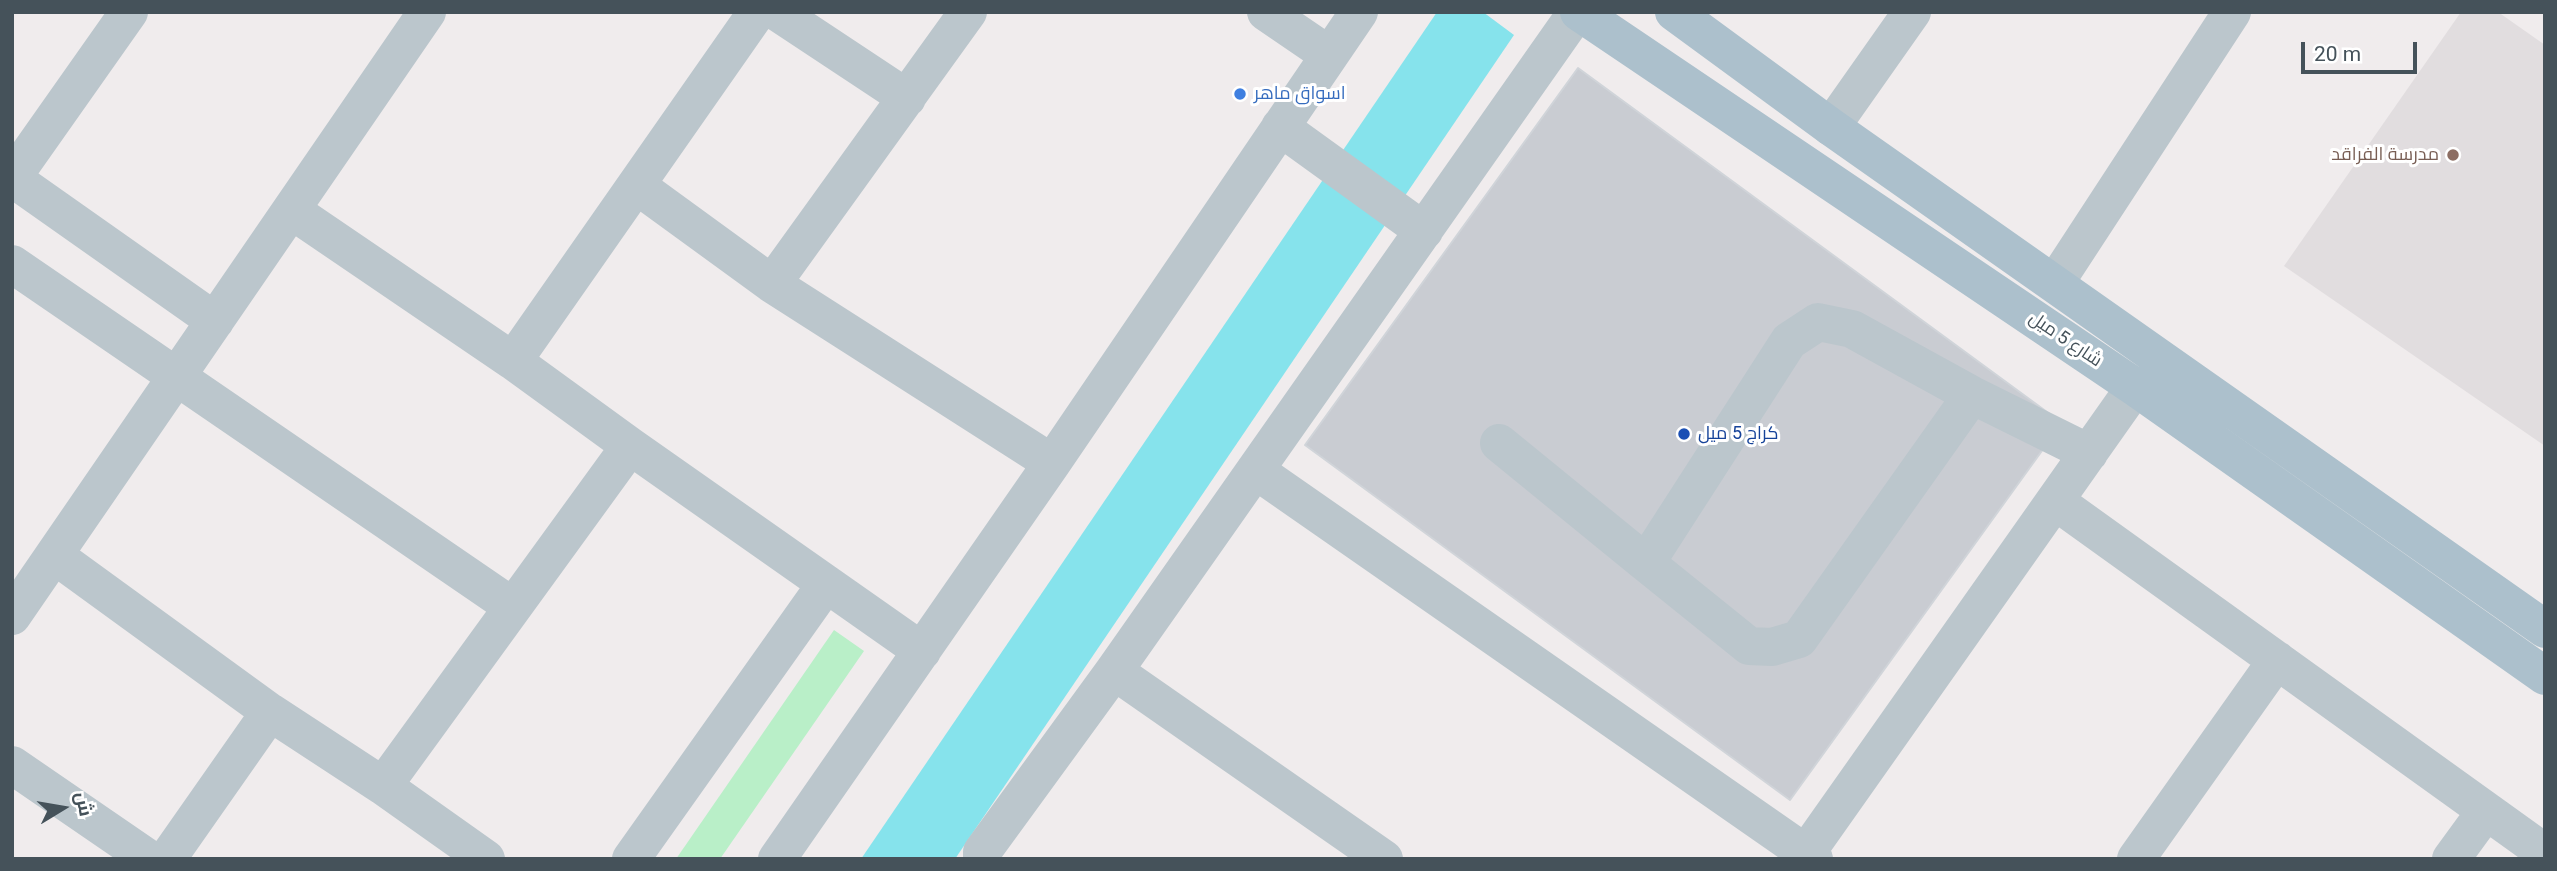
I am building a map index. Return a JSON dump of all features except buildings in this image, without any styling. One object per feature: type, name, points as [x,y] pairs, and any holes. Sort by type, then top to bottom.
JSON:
[{"type":"main road","name":"شارع 5 ميل","points":[[1578,12],[2135,387],[2545,676]]},
{"type":"main road","points":[[1674,12],[1831,127],[2545,629]]},
{"type":"street","points":[[129,12],[12,178],[215,321]]},
{"type":"street","points":[[12,616],[427,12]]},
{"type":"street","points":[[513,361],[757,12]]},
{"type":"street","points":[[776,12],[907,97]]},
{"type":"street","points":[[772,284],[968,12]]},
{"type":"street","points":[[1266,12],[1329,55]]},
{"type":"street","points":[[777,859],[1052,463],[1359,12]]},
{"type":"street","points":[[982,859],[982,852],[1114,671],[1578,12]]},
{"type":"street","points":[[1831,127],[1912,12]]},
{"type":"street","points":[[2055,284],[2232,12]]},
{"type":"street","points":[[1280,127],[1423,231]]},
{"type":"street","points":[[636,185],[772,284],[1052,463]]},
{"type":"street","points":[[292,210],[513,361],[922,650]]},
{"type":"street","points":[[12,264],[513,607]]},
{"type":"street","points":[[1646,563],[1789,341],[1818,322],[1852,329],[1972,395],[2089,453]]},
{"type":"street","points":[[1255,470],[1807,857],[2135,387]]},
{"type":"street","points":[[1499,443],[1749,646],[1772,647],[1799,639],[1972,395]]},
{"type":"street","points":[[383,786],[630,446]]},
{"type":"street","points":[[2055,500],[2545,853]]},
{"type":"street","points":[[54,555],[270,712],[383,786],[486,859]]},
{"type":"street","points":[[631,859],[827,584]]},
{"type":"street","points":[[2136,859],[2277,660]]},
{"type":"street","points":[[1114,671],[1384,859]]},
{"type":"street","points":[[167,859],[270,712]]},
{"type":"street","points":[[12,765],[149,859]]},
{"type":"street","points":[[2451,859],[2486,811]]},
{"type":"shaded area","name":"مدرسة الفراقد","points":[[2461,12],[2498,12],[2545,45],[2545,446],[2284,266]]},
{"type":"green space","points":[[834,630],[864,651],[720,859],[676,859]]},
{"type":"water","points":[[1437,12],[1483,12],[1514,35],[955,859],[861,859]]},
{"type":"place","name":"اسواق ماهر","points":[[1240,94]]},
{"type":"place","name":"مدرسة الفراقد","points":[[2453,155]]},
{"type":"place","name":"كراج 5 ميل","points":[[1684,434]]}]
